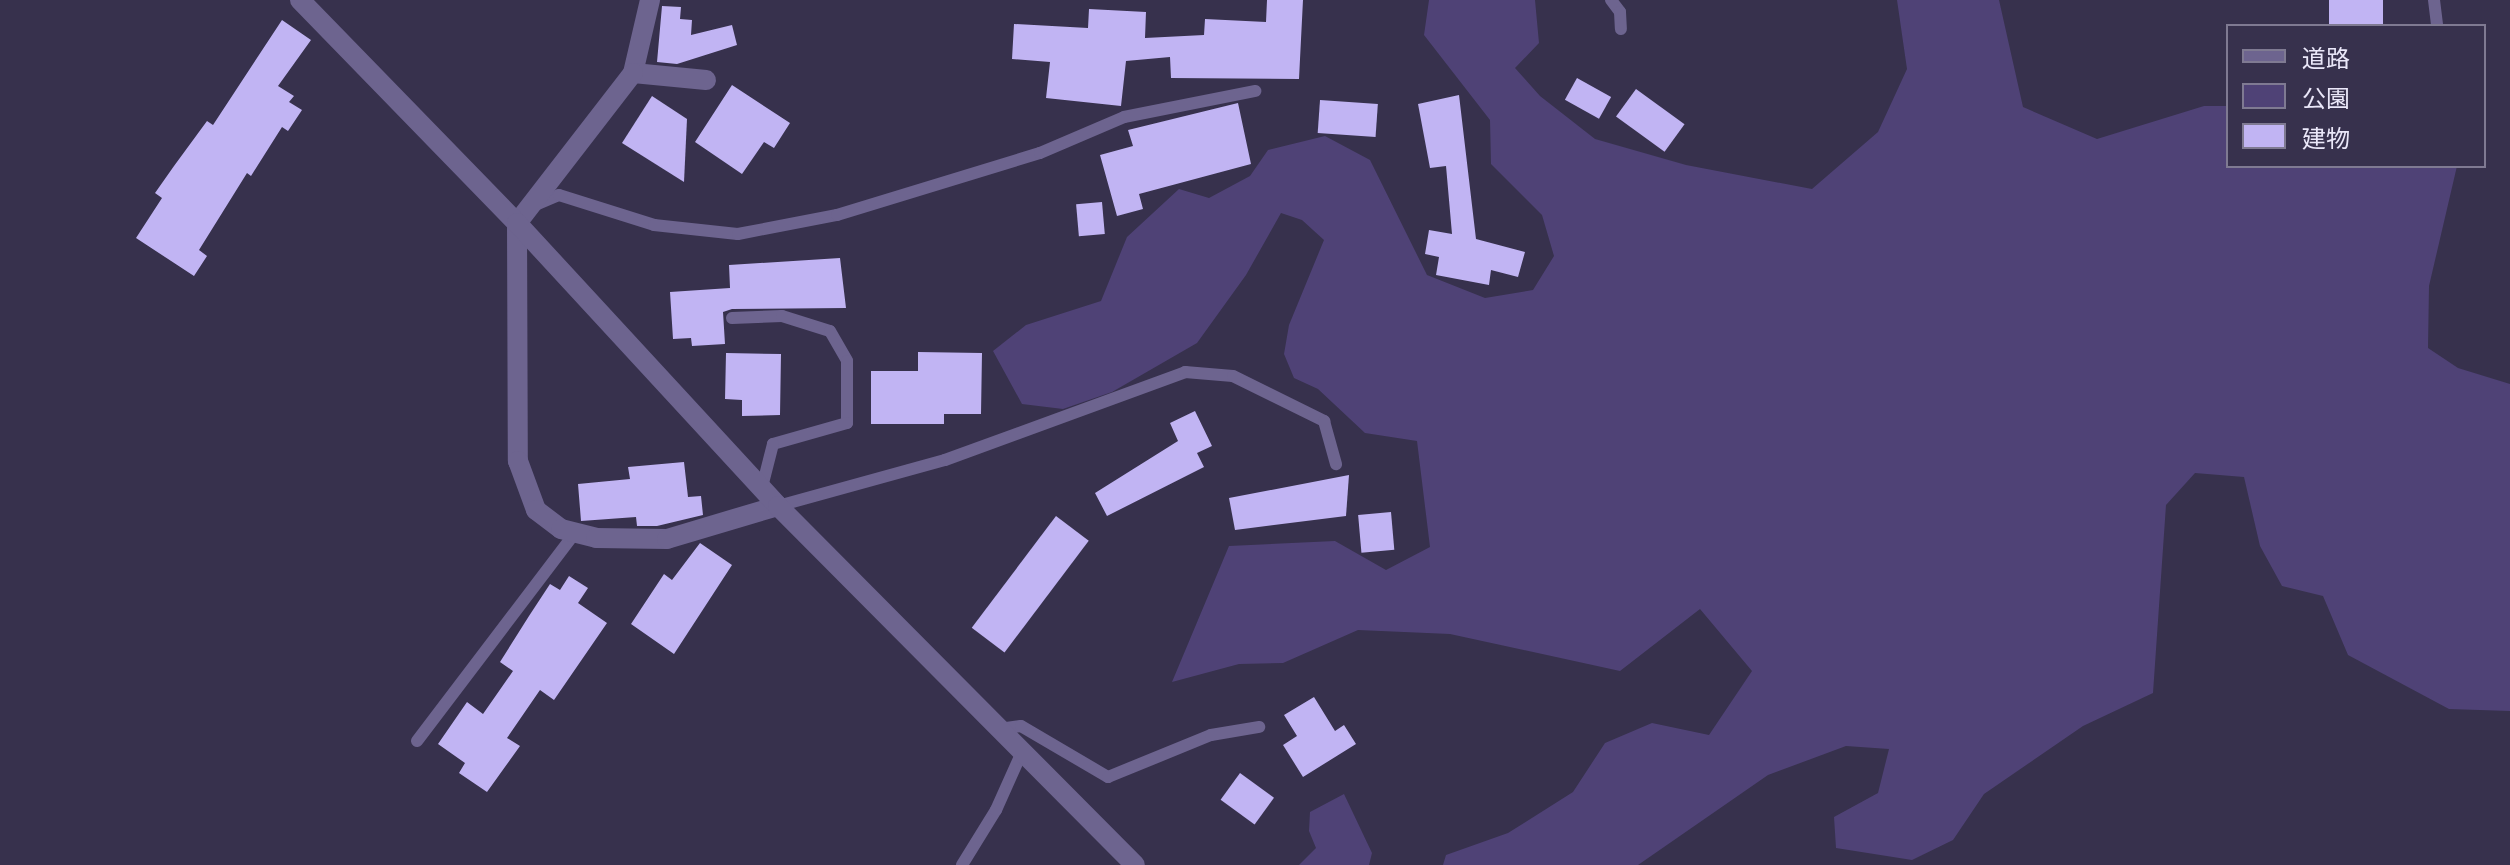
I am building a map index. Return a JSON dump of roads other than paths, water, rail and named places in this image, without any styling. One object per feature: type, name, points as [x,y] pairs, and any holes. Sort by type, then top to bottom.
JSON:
[{"type":"street","points":[[300,0],[517,223],[778,506],[1135,865]]},
{"type":"street","points":[[650,0],[633,73],[517,223],[518,461],[536,510],[561,529],[575,533],[667,539],[778,506]]},
{"type":"street","points":[[633,73],[706,80]]},
{"type":"lane","points":[[1611,0],[1620,12],[1621,29]]},
{"type":"lane","points":[[2434,0],[2437,24]]},
{"type":"lane","points":[[533,206],[559,195],[654,225],[738,234],[852,211],[1040,153],[1124,117],[1255,91]]},
{"type":"lane","points":[[732,318],[782,316],[830,331],[847,361],[847,423],[773,444],[762,487]]},
{"type":"lane","points":[[778,506],[945,460],[1185,372],[1233,376],[1324,421],[1336,464]]},
{"type":"lane","points":[[417,741],[575,533]]},
{"type":"lane","points":[[999,729],[1021,726],[1108,777],[1211,735],[1259,727]]},
{"type":"lane","points":[[962,865],[996,810],[1022,752]]}]
